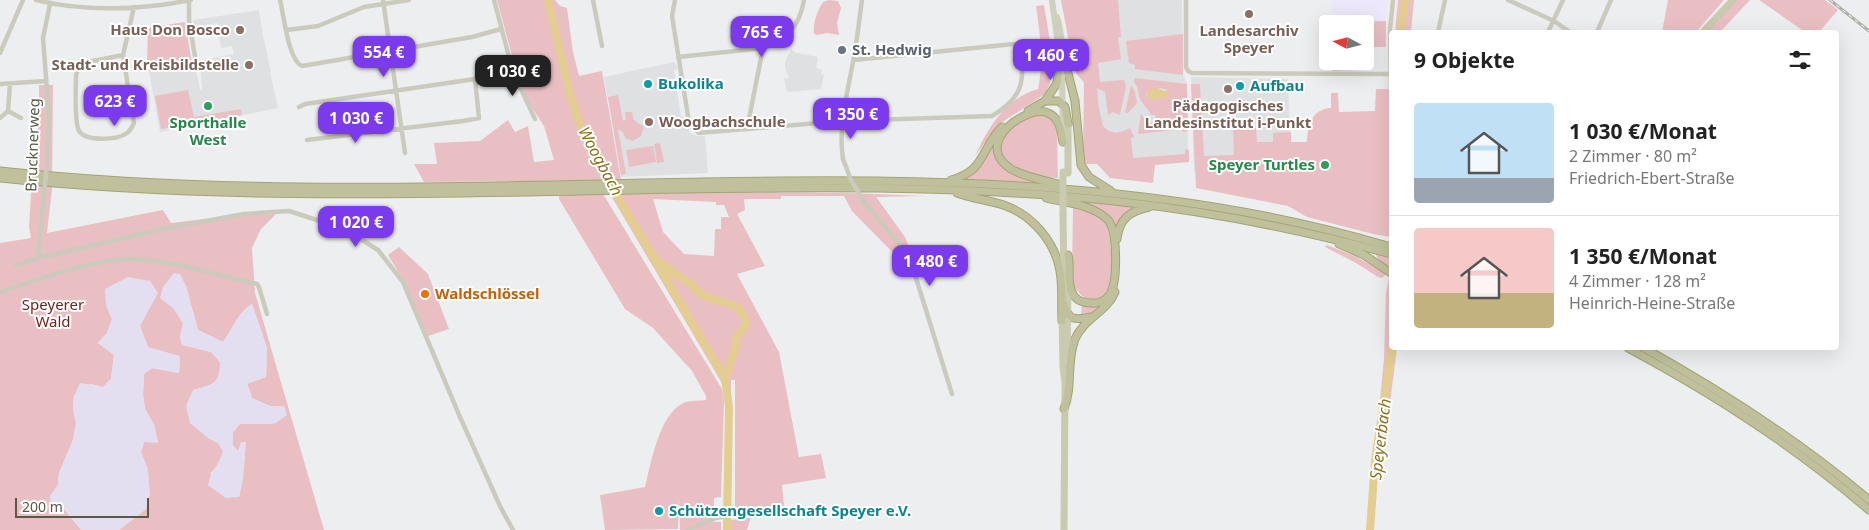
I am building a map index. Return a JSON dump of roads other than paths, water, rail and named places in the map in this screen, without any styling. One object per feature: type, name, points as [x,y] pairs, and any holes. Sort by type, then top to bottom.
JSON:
[{"type":"highway","points":[[1046,101],[1057,83],[1062,57]]},
{"type":"highway","points":[[1062,57],[1076,101],[1080,165],[1089,177],[1116,193]]},
{"type":"highway","points":[[942,182],[960,178],[971,172],[978,164],[992,138],[1001,128],[1046,101],[1056,100],[1063,104],[1068,124]]},
{"type":"highway","points":[[1064,142],[1059,124],[1054,116],[1047,112],[1038,111],[1030,113],[1004,131],[997,142],[997,152],[1002,160],[1012,169],[1080,190]]},
{"type":"highway","points":[[0,171],[108,181],[410,190]]},
{"type":"highway","points":[[0,178],[105,188],[184,191],[582,191],[818,187],[1021,193],[1086,198],[1234,217],[1323,236],[1389,247]]},
{"type":"highway","points":[[428,190],[578,184],[773,181],[942,182],[1042,186],[1116,193],[1244,212],[1354,236],[1381,245],[1389,252]]},
{"type":"highway","points":[[947,190],[1008,206],[1022,213],[1044,234],[1056,254],[1061,277],[1065,318]]},
{"type":"highway","points":[[1021,193],[1086,208],[1102,215],[1110,223],[1115,241],[1114,273],[1112,289],[1106,298],[1098,303],[1086,303],[1074,296],[1071,290],[1068,255]]},
{"type":"highway","points":[[1064,409],[1067,402],[1066,367],[1074,341],[1083,326],[1111,301],[1115,290],[1117,278],[1117,239],[1122,220],[1132,212],[1155,206]]},
{"type":"highway","points":[[1323,236],[1364,255],[1389,272]]},
{"type":"highway","points":[[1381,245],[1389,243]]},
{"type":"highway","points":[[1063,298],[1065,318]]},
{"type":"highway","points":[[1065,318],[1092,317]]},
{"type":"highway","points":[[1632,350],[1703,390],[1757,424],[1869,510]]},
{"type":"highway","points":[[1647,350],[1745,407],[1807,451],[1869,500]]},
{"type":"main road","points":[[1052,0],[1062,57],[1068,124],[1063,298]]},
{"type":"main road","points":[[1706,30],[1733,0]]},
{"type":"main road","points":[[1062,57],[1066,172]]},
{"type":"main road","points":[[1066,215],[1068,255],[1065,318],[1066,367]]},
{"type":"main road","points":[[1064,409],[1064,530]]},
{"type":"street","points":[[0,53],[23,0]]},
{"type":"street","points":[[36,0],[62,6],[134,7],[190,0],[190,20],[196,62]]},
{"type":"street","points":[[61,0],[62,6]]},
{"type":"street","points":[[280,0],[292,54],[300,65],[472,37],[501,29]]},
{"type":"street","points":[[287,30],[318,26],[364,7],[384,2],[409,0]]},
{"type":"street","points":[[494,0],[511,67],[534,119]]},
{"type":"street","points":[[593,0],[602,46]]},
{"type":"street","points":[[675,0],[672,16],[688,116],[690,125],[699,133],[842,121],[992,116],[1006,107],[1022,88],[1020,47],[1014,44],[854,60]]},
{"type":"street","points":[[678,57],[763,48],[786,38],[791,33],[802,12],[804,0]]},
{"type":"street","points":[[862,0],[854,60],[842,121],[841,147],[843,159],[851,180],[864,202],[905,251],[912,264],[952,394]]},
{"type":"street","points":[[1186,0],[1186,67],[1188,72],[1389,74]]},
{"type":"street","points":[[1390,30],[1393,0]]},
{"type":"street","points":[[1438,30],[1445,0]]},
{"type":"street","points":[[1508,0],[1567,30]]},
{"type":"street","points":[[1549,30],[1563,0]]},
{"type":"street","points":[[1598,30],[1610,0]]},
{"type":"street","points":[[384,2],[405,153]]},
{"type":"street","name":"Brucknerweg","points":[[38,258],[47,164],[49,117],[43,38],[50,4]]},
{"type":"street","points":[[123,55],[88,62],[83,64],[77,71],[77,126],[81,134],[85,136],[103,139],[121,136],[132,128],[134,123],[123,55],[134,7]]},
{"type":"street","points":[[747,129],[763,48]]},
{"type":"street","points":[[299,107],[305,104],[475,79],[511,67]]},
{"type":"street","points":[[307,140],[463,122],[479,118],[475,79]]},
{"type":"street","points":[[0,84],[46,81]]},
{"type":"street","points":[[0,118],[8,110],[10,84]]},
{"type":"street","points":[[8,110],[20,118]]},
{"type":"street","points":[[16,265],[38,258],[163,229],[244,214],[288,211],[326,223],[362,240],[378,250],[403,282],[460,418],[513,530]]},
{"type":"street","points":[[0,292],[105,262],[128,259],[152,260],[257,284],[260,287],[267,314]]},
{"type":"street","points":[[687,530],[722,517]]},
{"type":"waterway","name":"Woogbach","points":[[548,0],[569,91],[582,131],[595,159],[654,258],[690,283],[701,294],[733,305],[740,310],[745,318],[746,323],[736,338],[725,379],[729,407],[727,530]]},
{"type":"waterway","name":"Speyerbach","points":[[1400,30],[1405,0]]},
{"type":"waterway","name":"Woogbach","points":[[656,262],[725,379]]},
{"type":"waterway","name":"Speyerbach","points":[[1370,530],[1375,461],[1392,350]]},
{"type":"railway","points":[[1830,0],[1869,31]]},
{"type":"place","name":"Landesarchiv Speyer","points":[[1249,14]]},
{"type":"place","name":"Haus Don Bosco","points":[[240,30]]},
{"type":"place","name":"St. Hedwig","points":[[842,50]]},
{"type":"place","name":"Stadt- und Kreisbildstelle","points":[[249,65]]},
{"type":"place","name":"Bukolika","points":[[648,84]]},
{"type":"place","name":"Aufbau","points":[[1240,86]]},
{"type":"place","name":"Pädagogisches Landesinstitut i-Punkt","points":[[1228,89]]},
{"type":"place","name":"Sporthalle West","points":[[208,106]]},
{"type":"place","name":"Woogbachschule","points":[[649,122]]},
{"type":"place","name":"Speyer Turtles","points":[[1325,165]]},
{"type":"place","name":"Waldschlössel","points":[[425,294]]},
{"type":"place","name":"Schützengesellschaft Speyer e.V.","points":[[659,511]]},
{"type":"park label","name":"Speyerer Wald","points":[[53,314]]}]
